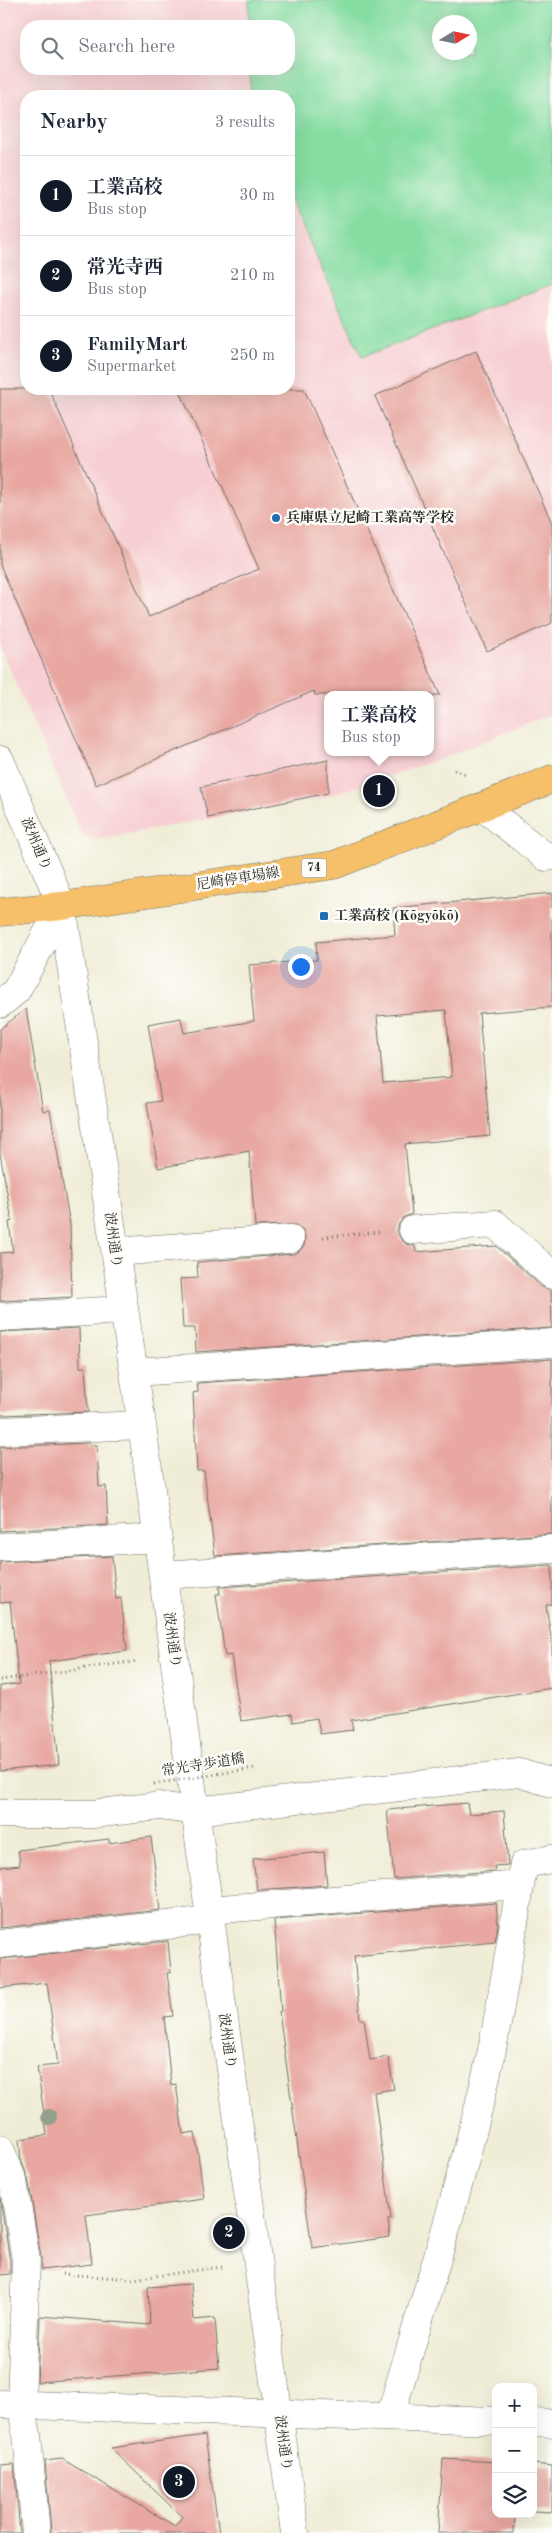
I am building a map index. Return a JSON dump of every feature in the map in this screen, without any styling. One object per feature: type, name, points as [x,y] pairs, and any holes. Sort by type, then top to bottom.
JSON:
[{"type":"main road","name":"尼崎停車場線","points":[[0,912],[62,906],[334,865],[552,779]]},
{"type":"street","name":"波州通り","points":[[0,760],[62,906],[123,1310],[135,1372],[295,2533]]},
{"type":"street","points":[[483,807],[546,857],[552,856]]},
{"type":"street","points":[[0,1004],[16,991],[62,906]]},
{"type":"street","points":[[413,1230],[495,1224],[552,1276]]},
{"type":"street","points":[[115,1252],[290,1239]]},
{"type":"street","points":[[0,1317],[123,1310]]},
{"type":"street","points":[[135,1372],[552,1343]]},
{"type":"street","points":[[0,1432],[142,1425]]},
{"type":"street","points":[[0,1547],[158,1538]]},
{"type":"street","points":[[164,1575],[552,1549]]},
{"type":"street","points":[[0,1814],[93,1814],[159,1806],[196,1811],[519,1773],[552,1782]]},
{"type":"street","points":[[390,2417],[445,2232],[490,2062],[505,1990],[524,1864],[552,1859]]},
{"type":"street","points":[[0,1944],[210,1915],[520,1885]]},
{"type":"street","points":[[0,2149],[13,2181],[26,2271],[10,2404],[27,2435],[36,2533]]},
{"type":"street","points":[[10,2404],[492,2420]]},
{"type":"street","points":[[537,2422],[552,2423]]},
{"type":"path","points":[[290,1239],[413,1230]]},
{"type":"path","points":[[0,1680],[141,1661]]},
{"type":"path","name":"常光寺歩道橋","points":[[154,1784],[255,1768]]},
{"type":"path","points":[[26,2271],[132,2279],[257,2262]]},
{"type":"shaded area","name":"兵庫県立尼崎工業高等学校","points":[[0,0],[552,0],[552,714],[443,758],[325,797],[95,840],[81,833],[0,647]]},
{"type":"green space","points":[[249,0],[552,0],[552,284],[362,357],[295,210],[295,90],[251,90],[250,75],[295,75],[295,20],[249,20]]},
{"type":"building","points":[[476,351],[552,523],[552,623],[487,651],[375,396]]},
{"type":"building","points":[[0,389],[20,389],[20,395],[52,395],[149,617],[259,569],[182,395],[295,395],[295,389],[304,389],[440,695],[434,695],[434,691],[324,691],[324,695],[315,695],[314,691],[96,785],[0,565]]},
{"type":"building","points":[[328,760],[328,793],[208,818],[201,787]]},
{"type":"building","points":[[552,893],[552,1007],[479,1013],[490,1136],[405,1144],[412,1214],[404,1217],[397,1231],[400,1238],[406,1244],[415,1246],[416,1252],[496,1246],[542,1287],[551,1290],[552,1328],[196,1352],[195,1328],[183,1328],[180,1279],[198,1278],[197,1262],[298,1252],[304,1246],[305,1237],[303,1230],[296,1225],[255,1226],[249,1151],[158,1168],[147,1103],[161,1101],[148,1024],[181,1018],[184,1033],[254,1021],[249,965],[317,960],[316,942],[395,935],[393,908]],"holes":[[[446,1010],[452,1077],[383,1083],[377,1016]]]},
{"type":"building","points":[[26,1009],[43,1111],[50,1110],[70,1225],[72,1297],[0,1301],[0,1253],[13,1252],[9,1222],[12,1221],[0,1153],[0,1029]]},
{"type":"building","points":[[79,1328],[80,1367],[85,1367],[88,1412],[0,1415],[0,1332]]},
{"type":"building","points":[[552,1359],[552,1534],[215,1556],[204,1471],[197,1471],[193,1393],[198,1392],[197,1383]]},
{"type":"building","points":[[90,1443],[90,1445],[97,1445],[99,1487],[106,1486],[108,1525],[0,1531],[0,1447]]},
{"type":"building","points":[[112,1556],[116,1599],[121,1598],[127,1651],[49,1661],[59,1765],[0,1771],[0,1686],[19,1684],[10,1602],[0,1603],[0,1562]]},
{"type":"building","points":[[552,1565],[552,1604],[546,1605],[552,1643],[552,1688],[351,1720],[353,1730],[320,1734],[317,1718],[293,1722],[292,1714],[241,1721],[231,1655],[225,1656],[216,1594],[220,1594],[219,1587]]},
{"type":"building","points":[[467,1803],[469,1814],[504,1811],[508,1865],[494,1866],[495,1871],[394,1879],[387,1810]]},
{"type":"building","points":[[151,1837],[160,1910],[0,1928],[0,1867],[20,1865],[18,1850],[109,1839],[109,1843]]},
{"type":"building","points":[[324,1852],[327,1885],[257,1890],[253,1859]]},
{"type":"building","points":[[496,1903],[498,1925],[495,1942],[354,1956],[360,2019],[364,2019],[370,2060],[388,2057],[394,2089],[374,2092],[391,2219],[388,2219],[390,2237],[312,2248],[279,2012],[281,2011],[274,1920]]},
{"type":"building","points":[[168,1941],[171,1973],[167,1973],[173,2016],[164,2017],[171,2085],[176,2084],[183,2134],[195,2132],[204,2199],[86,2215],[92,2264],[41,2270],[41,2257],[28,2178],[21,2160],[19,2139],[47,2135],[37,2067],[58,2065],[47,1983],[0,1988],[0,1959]]},
{"type":"building","points":[[0,2198],[10,2261],[10,2274],[0,2275]]},
{"type":"building","points":[[191,2284],[194,2320],[215,2318],[219,2368],[37,2382],[40,2316],[150,2325],[148,2287]]},
{"type":"building","points":[[205,2435],[219,2533],[51,2533],[45,2461],[62,2459],[175,2526],[182,2517],[111,2448]]},
{"type":"building","points":[[443,2459],[492,2462],[492,2518],[515,2518],[514,2533],[438,2533]]},
{"type":"building","points":[[14,2464],[20,2533],[0,2533],[0,2465]]},
{"type":"building","points":[[537,2464],[552,2466],[552,2512],[537,2511]]},
{"type":"place","name":"兵庫県立尼崎工業高等学校","points":[[276,518]]},
{"type":"place","name":"工業高校","points":[[379,791]]},
{"type":"place","name":"工業高校 (Kōgyōkō)","points":[[324,916]]},
{"type":"place","name":"常光寺西","points":[[229,2233]]},
{"type":"place","name":"FamilyMart","points":[[179,2482]]}]
